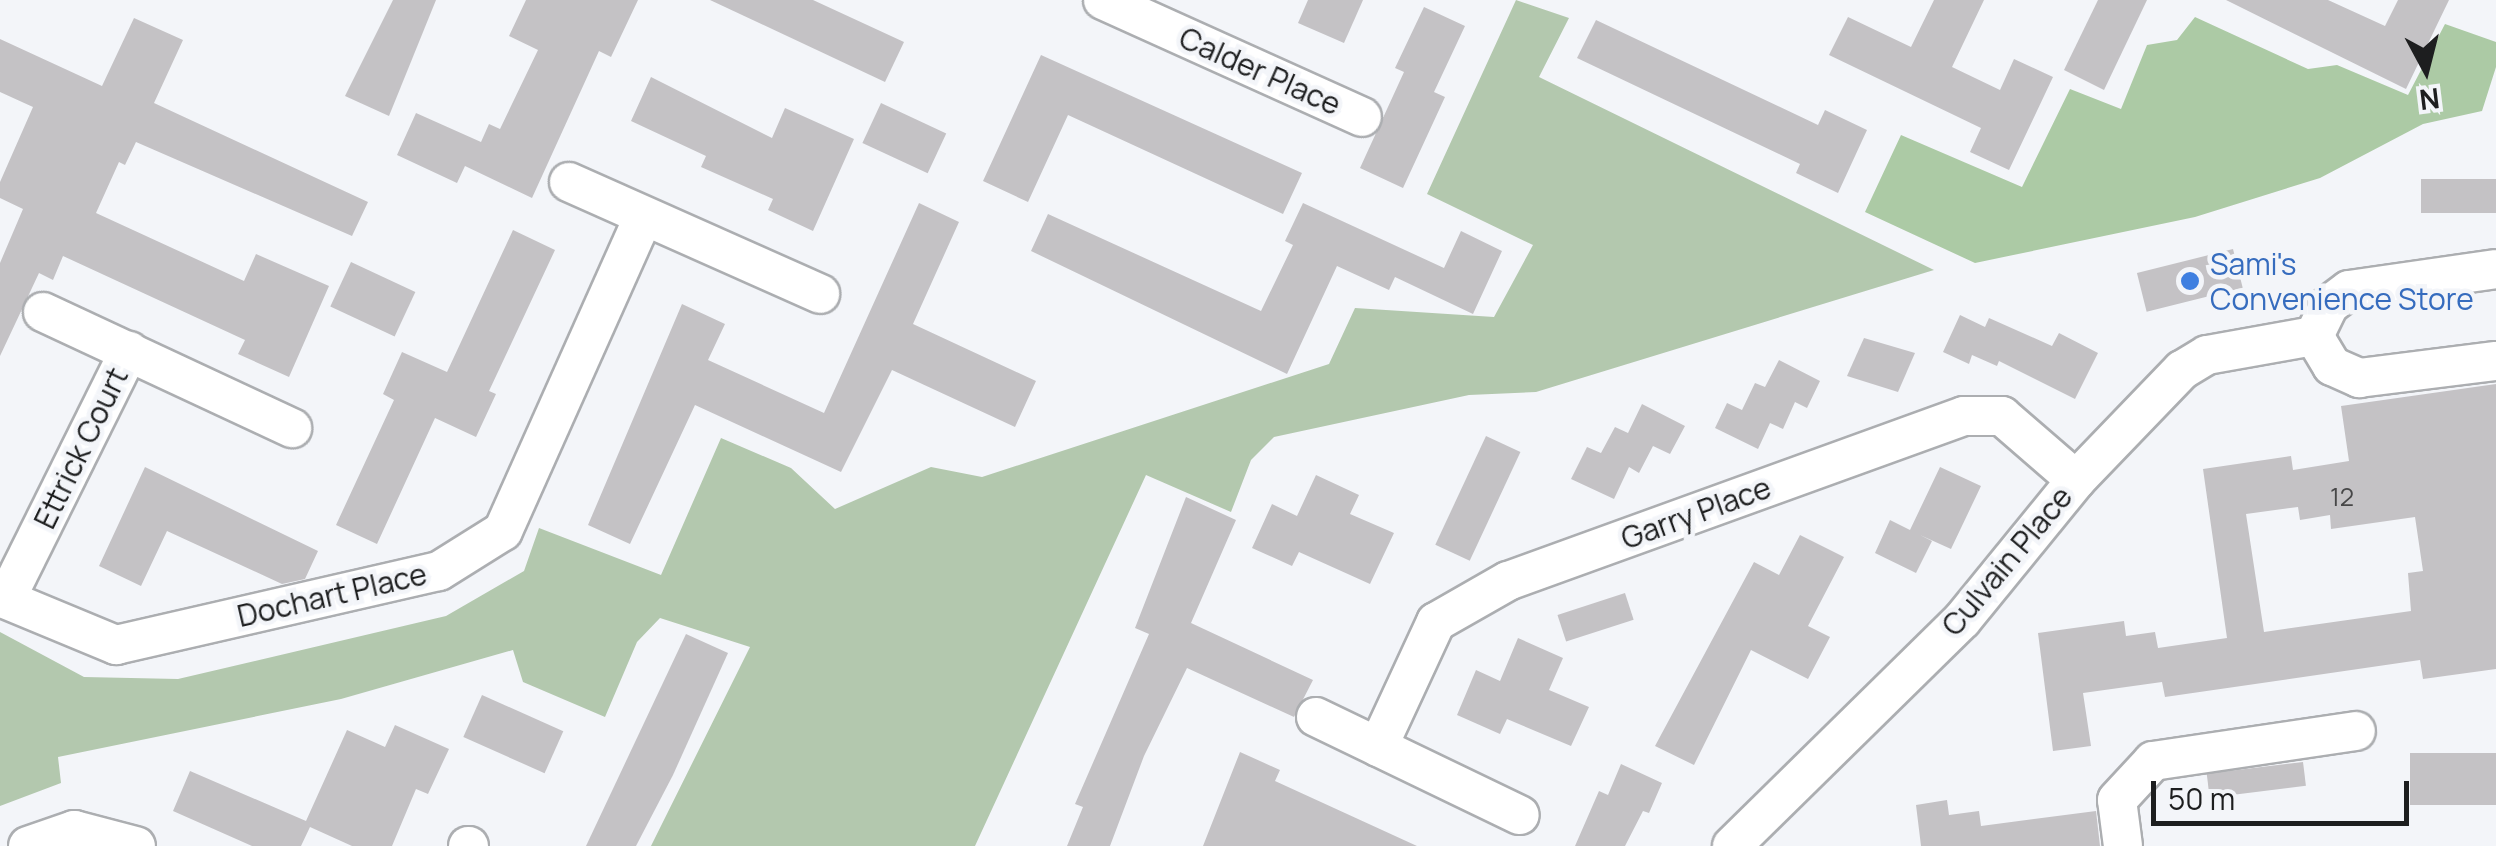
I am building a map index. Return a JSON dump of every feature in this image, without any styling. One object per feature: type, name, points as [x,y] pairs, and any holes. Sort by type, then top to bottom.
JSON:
[{"type":"street","name":"Calder Place","points":[[1103,0],[1164,12],[1362,117]]},
{"type":"street","points":[[569,182],[820,294]]},
{"type":"street","name":"Dochart Place","points":[[3,598],[116,645],[438,570],[503,531],[643,218]]},
{"type":"street","points":[[2496,269],[2349,290],[2329,306],[2314,336],[2332,366],[2359,378],[2496,361]]},
{"type":"street","name":"Ettrick Court","points":[[43,312],[292,428]]},
{"type":"street","name":"Culvain Place","points":[[1732,846],[1962,620],[2076,480],[2182,370],[2206,355],[2314,336]]},
{"type":"street","name":"Ettrick Court","points":[[3,598],[129,351]]},
{"type":"street","name":"Garry Place","points":[[1378,747],[1436,622],[1508,582],[1964,416],[2002,416],[2076,480]]},
{"type":"street","points":[[1316,717],[1520,814]]},
{"type":"street","points":[[2123,846],[2117,800],[2153,761],[2356,731]]},
{"type":"street","points":[[28,846],[74,830],[136,846]]},
{"type":"green space","points":[[1516,0],[1569,18],[1539,77],[1934,270],[1536,392],[1469,395],[1274,437],[1251,460],[1231,512],[1146,475],[975,846],[651,846],[750,647],[660,618],[637,642],[605,717],[523,682],[513,650],[341,699],[58,757],[61,783],[0,806],[0,632],[84,677],[178,679],[446,616],[524,571],[539,528],[661,575],[721,438],[791,468],[835,509],[931,467],[982,477],[1329,364],[1355,308],[1494,317],[1533,245],[1427,194]]},
{"type":"green space","points":[[2195,17],[2308,69],[2337,65],[2408,95],[2445,24],[2496,42],[2496,67],[2482,111],[2423,124],[2320,178],[2195,217],[1975,263],[1865,212],[1901,135],[2022,187],[2070,89],[2121,109],[2147,45],[2177,40]]},
{"type":"building","points":[[393,0],[436,0],[389,116],[345,96]]},
{"type":"building","points":[[526,0],[638,0],[611,57],[599,51],[532,198],[465,166],[457,183],[397,155],[416,113],[481,142],[489,124],[500,129],[538,50],[509,36]]},
{"type":"building","points":[[710,0],[813,0],[904,42],[885,82]]},
{"type":"building","points":[[1308,0],[1363,0],[1344,43],[1298,23]]},
{"type":"building","points":[[1934,0],[1984,0],[1952,67],[2000,90],[2014,59],[2053,77],[2009,170],[1970,152],[1981,128],[1829,55],[1848,17],[1911,47]]},
{"type":"building","points":[[2098,0],[2147,0],[2104,90],[2064,70]]},
{"type":"building","points":[[2226,0],[2328,0],[2385,26],[2398,0],[2449,0],[2406,89]]},
{"type":"building","points":[[1424,7],[1465,26],[1434,92],[1445,97],[1403,188],[1360,168],[1404,72],[1395,68]]},
{"type":"building","points":[[134,18],[183,40],[154,103],[368,202],[352,236],[136,142],[125,165],[119,162],[96,213],[244,281],[256,254],[329,286],[289,377],[238,354],[245,340],[63,256],[53,280],[39,273],[0,356],[0,263],[23,209],[0,198],[0,182],[33,107],[0,92],[0,39],[102,86]]},
{"type":"building","points":[[1596,20],[1818,125],[1825,110],[1867,130],[1838,193],[1796,173],[1800,164],[1577,58]]},
{"type":"building","points":[[1041,55],[1302,173],[1283,214],[1068,115],[1028,202],[983,181]]},
{"type":"building","points":[[651,77],[772,138],[785,108],[854,139],[813,231],[768,210],[773,199],[701,167],[706,156],[631,121]]},
{"type":"building","points":[[881,103],[946,133],[928,173],[862,143]]},
{"type":"building","points":[[2421,179],[2496,179],[2496,213],[2421,213]]},
{"type":"building","points":[[919,203],[959,222],[913,324],[1036,381],[1015,427],[892,370],[841,472],[695,405],[630,544],[588,525],[682,304],[725,324],[708,360],[824,413]]},
{"type":"building","points":[[1303,203],[1444,268],[1461,231],[1502,251],[1473,314],[1395,277],[1389,290],[1337,266],[1287,374],[1031,251],[1048,214],[1261,311],[1293,245],[1285,241]]},
{"type":"building","points":[[513,230],[555,250],[489,391],[496,394],[476,437],[435,418],[377,544],[336,525],[394,400],[383,394],[402,352],[447,372]]},
{"type":"building","name":"Sami's Convenience Store","points":[[2233,249],[2243,288],[2147,312],[2137,273]]},
{"type":"building","points":[[351,262],[415,292],[395,336],[330,306]]},
{"type":"building","points":[[1960,315],[1985,327],[1989,318],[2052,346],[2059,333],[2098,353],[2075,399],[1999,361],[1997,366],[1972,355],[1969,364],[1943,352]]},
{"type":"building","points":[[1864,338],[1915,353],[1898,392],[1847,376]]},
{"type":"building","points":[[1779,360],[1820,381],[1807,408],[1795,402],[1783,429],[1770,423],[1758,449],[1715,428],[1727,403],[1742,410],[1755,383],[1765,387]]},
{"type":"building","points":[[2496,384],[2496,669],[2423,679],[2420,660],[2165,697],[2162,682],[2083,693],[2091,746],[2053,751],[2038,633],[2124,621],[2126,636],[2155,632],[2158,648],[2227,638],[2203,469],[2291,456],[2293,470],[2349,461],[2341,406]],"holes":[[[2298,507],[2300,520],[2330,515],[2331,529],[2415,517],[2423,571],[2408,573],[2411,611],[2264,632],[2246,514]]]},
{"type":"building","points":[[1642,404],[1685,426],[1670,454],[1653,446],[1639,473],[1629,467],[1614,499],[1571,479],[1587,447],[1601,453],[1615,427],[1628,433]]},
{"type":"building","points":[[1486,436],[1520,452],[1470,561],[1435,545]]},
{"type":"building","points":[[145,467],[318,551],[305,579],[282,584],[167,531],[141,586],[99,566]]},
{"type":"building","points":[[1940,467],[1981,486],[1951,549],[1920,535],[1932,541],[1916,573],[1875,553],[1890,520],[1910,530]]},
{"type":"building","points":[[1316,475],[1359,495],[1350,514],[1394,533],[1370,584],[1299,552],[1292,566],[1252,548],[1272,504],[1297,516]]},
{"type":"building","points":[[1186,497],[1236,520],[1191,623],[1313,680],[1294,717],[1187,668],[1144,756],[1110,846],[1067,846],[1083,807],[1075,804],[1149,634],[1135,628]]},
{"type":"building","points":[[1800,535],[1844,557],[1808,626],[1830,637],[1808,679],[1751,650],[1694,765],[1655,746],[1754,562],[1779,575]]},
{"type":"building","points":[[1625,593],[1634,620],[1566,642],[1557,615]]},
{"type":"building","points":[[686,634],[728,653],[673,775],[636,846],[586,846]]},
{"type":"building","points":[[1518,638],[1563,658],[1549,690],[1589,707],[1571,746],[1507,719],[1500,734],[1457,715],[1476,670],[1500,681]]},
{"type":"building","points":[[482,695],[563,731],[545,773],[463,737]]},
{"type":"building","points":[[395,725],[449,749],[428,794],[416,789],[392,846],[352,846],[310,827],[301,846],[252,846],[173,811],[190,771],[306,821],[347,730],[385,747]]},
{"type":"building","points":[[1240,752],[1280,770],[1275,781],[1417,846],[1203,846]]},
{"type":"building","points":[[2410,753],[2496,753],[2496,805],[2410,805]]},
{"type":"building","points":[[2303,762],[2306,786],[2210,798],[2207,774]]},
{"type":"building","points":[[1621,764],[1662,783],[1649,813],[1643,811],[1625,846],[1575,846],[1599,791],[1608,795]]},
{"type":"building","points":[[1947,800],[1949,815],[1979,811],[1981,826],[2096,811],[2100,846],[1921,846],[1916,805]]},
{"type":"place","name":"Sami's Convenience Store","points":[[2190,281]]}]
